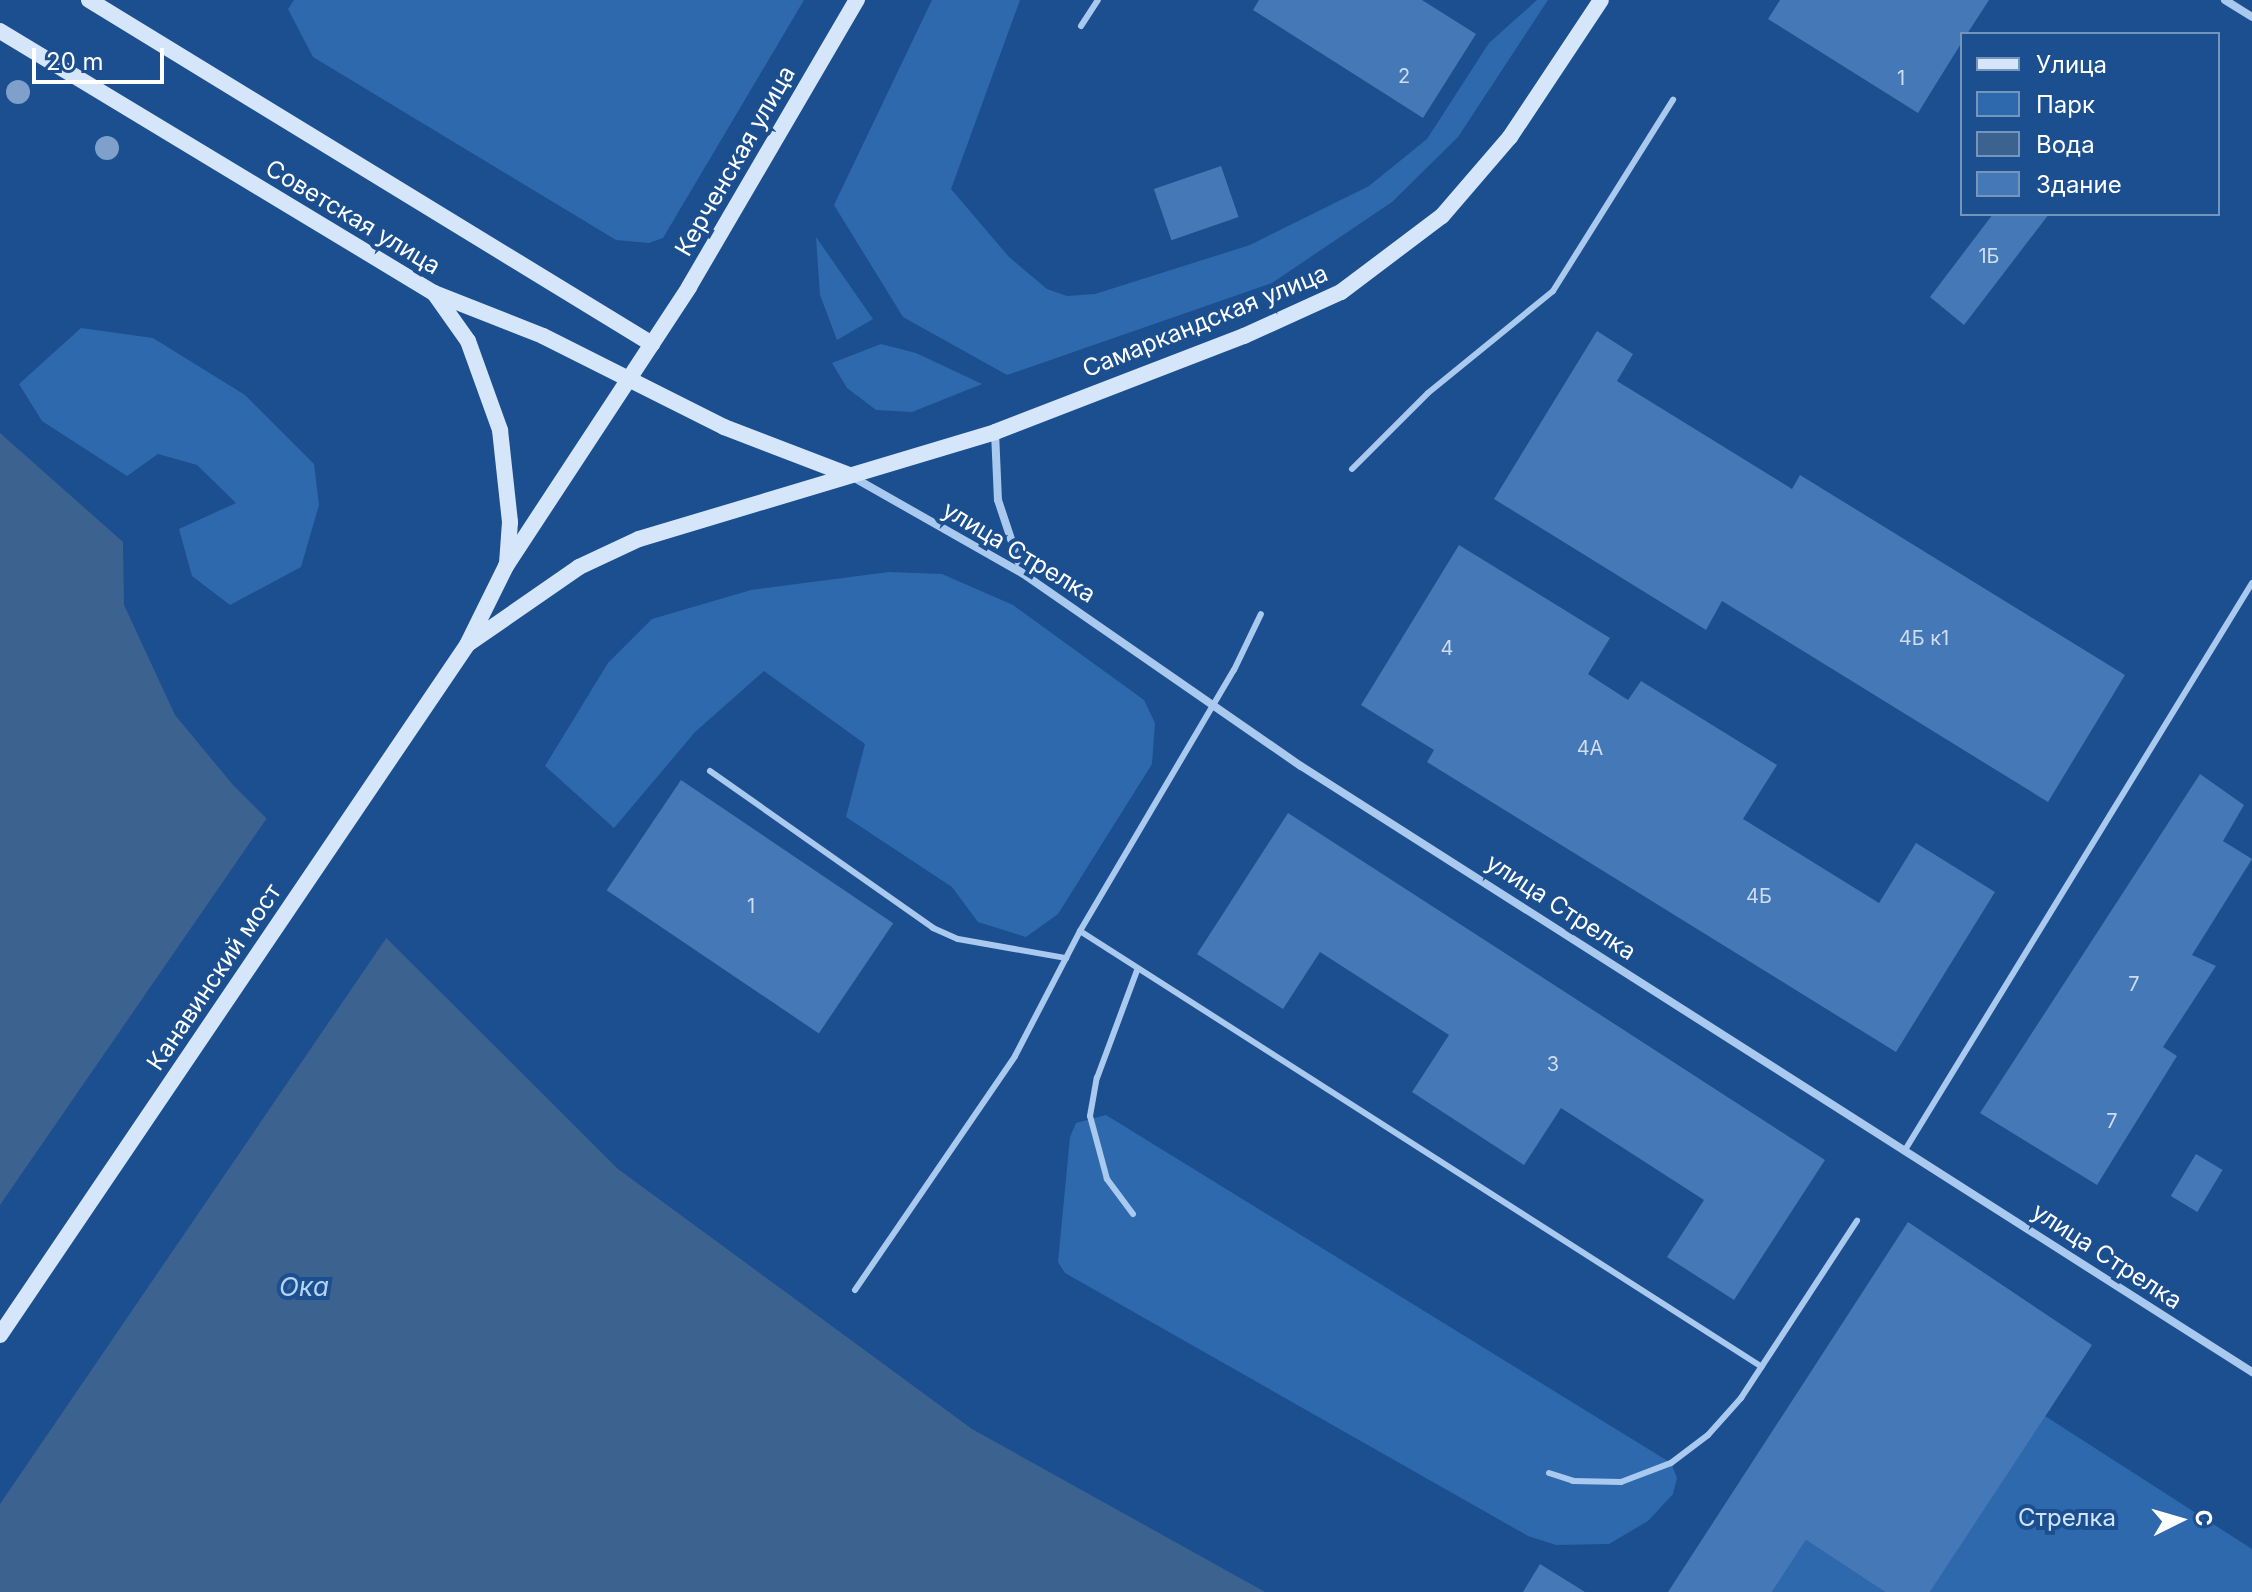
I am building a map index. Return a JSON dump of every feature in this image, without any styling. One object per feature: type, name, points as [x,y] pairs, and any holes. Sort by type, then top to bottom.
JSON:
[{"type":"main road","name":"Советская улица","points":[[89,0],[652,344]]},
{"type":"main road","name":"Керченская улица","points":[[506,566],[652,344],[857,0]]},
{"type":"main road","name":"Самаркандская улица","points":[[467,645],[579,567],[639,539],[995,432],[1244,336],[1341,292],[1442,216],[1510,137],[1601,0]]},
{"type":"main road","name":"Советская улица","points":[[0,31],[434,293],[468,341],[500,430],[510,522],[506,566]]},
{"type":"main road","points":[[434,293],[543,336],[626,382],[849,475]]},
{"type":"main road","points":[[467,645],[506,566]]},
{"type":"main road","name":"Канавинский мост","points":[[0,1335],[467,645]]},
{"type":"street","points":[[2225,0],[2252,17]]},
{"type":"street","points":[[995,432],[998,500],[1022,573]]},
{"type":"street","name":"улица Стрелка","points":[[849,475],[1022,573],[1212,701],[1301,766],[2252,1372]]},
{"type":"lane","points":[[1081,26],[1098,0]]},
{"type":"lane","points":[[1352,469],[1428,393],[1553,291],[1673,100]]},
{"type":"lane","points":[[1905,1150],[2252,583]]},
{"type":"lane","points":[[855,1290],[1015,1056],[1080,931],[1212,701],[1234,670],[1261,614]]},
{"type":"lane","points":[[710,771],[933,928],[958,939],[1066,958]]},
{"type":"lane","points":[[1080,931],[1762,1367]]},
{"type":"lane","points":[[1133,1214],[1107,1179],[1090,1116],[1097,1078],[1138,968]]},
{"type":"lane","points":[[1549,1473],[1573,1481],[1621,1482],[1671,1463],[1708,1435],[1762,1367],[1857,1221]]},
{"type":"green space","points":[[294,0],[804,0],[663,238],[649,243],[616,240],[313,57],[288,9]]},
{"type":"green space","points":[[932,0],[1020,0],[951,189],[1009,257],[1047,289],[1067,296],[1095,294],[1250,245],[1369,186],[1427,139],[1489,43],[1537,0],[1548,0],[1458,137],[1392,202],[1272,283],[1007,375],[903,317],[834,205]]},
{"type":"green space","points":[[816,237],[873,319],[837,340],[820,295]]},
{"type":"green space","points":[[81,328],[153,338],[245,395],[314,464],[319,505],[301,567],[230,605],[192,576],[179,529],[236,503],[197,465],[158,454],[127,476],[42,421],[19,384]]},
{"type":"green space","points":[[881,344],[916,353],[982,384],[912,412],[876,410],[847,388],[832,363]]},
{"type":"green space","points":[[889,572],[942,574],[1013,605],[1144,700],[1155,723],[1152,764],[1058,914],[1026,937],[978,922],[952,887],[846,817],[865,744],[764,671],[695,732],[614,828],[545,766],[608,663],[652,619],[751,590]]},
{"type":"green space","points":[[1106,1115],[1671,1463],[1677,1478],[1673,1494],[1648,1521],[1609,1544],[1556,1545],[1528,1536],[1065,1273],[1058,1262],[1070,1137],[1076,1123]]},
{"type":"green space","name":"Стрелка","points":[[2045,1416],[2252,1549],[2252,1592],[1930,1592]]},
{"type":"green space","points":[[1806,1540],[1885,1592],[1772,1592]]},
{"type":"water","name":"Ока","points":[[0,433],[123,542],[124,605],[175,715],[233,785],[618,1169],[972,1429],[1265,1592],[0,1592]]},
{"type":"pier","points":[[269,815],[389,934],[0,1504],[0,1205]]},
{"type":"building","points":[[1259,0],[1422,0],[1476,34],[1423,118],[1253,10]]},
{"type":"building","points":[[1780,0],[1989,0],[1968,32],[1960,32],[1960,45],[1918,113],[1768,19]]},
{"type":"building","points":[[1221,166],[1239,217],[1171,240],[1154,189]]},
{"type":"building","points":[[1991,216],[2047,216],[1964,325],[1930,297]]},
{"type":"building","points":[[1597,331],[1633,354],[1617,381],[1792,489],[1800,475],[2125,675],[2048,802],[1722,601],[1706,630],[1494,499]]},
{"type":"building","points":[[1459,545],[1610,638],[1588,674],[1628,700],[1641,681],[1777,765],[1743,819],[1879,903],[1916,843],[1995,892],[1896,1052],[1427,762],[1434,750],[1361,705]]},
{"type":"building","points":[[2200,774],[2244,805],[2223,841],[2252,859],[2192,955],[2216,966],[2163,1047],[2177,1056],[2097,1185],[1980,1113]]},
{"type":"building","points":[[681,780],[893,923],[819,1033],[607,890]]},
{"type":"building","points":[[1288,813],[1825,1160],[1734,1300],[1667,1257],[1704,1200],[1561,1108],[1524,1165],[1412,1092],[1449,1035],[1320,952],[1283,1009],[1197,954]]},
{"type":"building","points":[[2196,1154],[2223,1170],[2197,1212],[2171,1196]]},
{"type":"building","points":[[1908,1222],[2092,1345],[1930,1592],[1885,1592],[1806,1540],[1772,1592],[1668,1592]]},
{"type":"building","points":[[1540,1564],[1585,1592],[1523,1592]]}]
